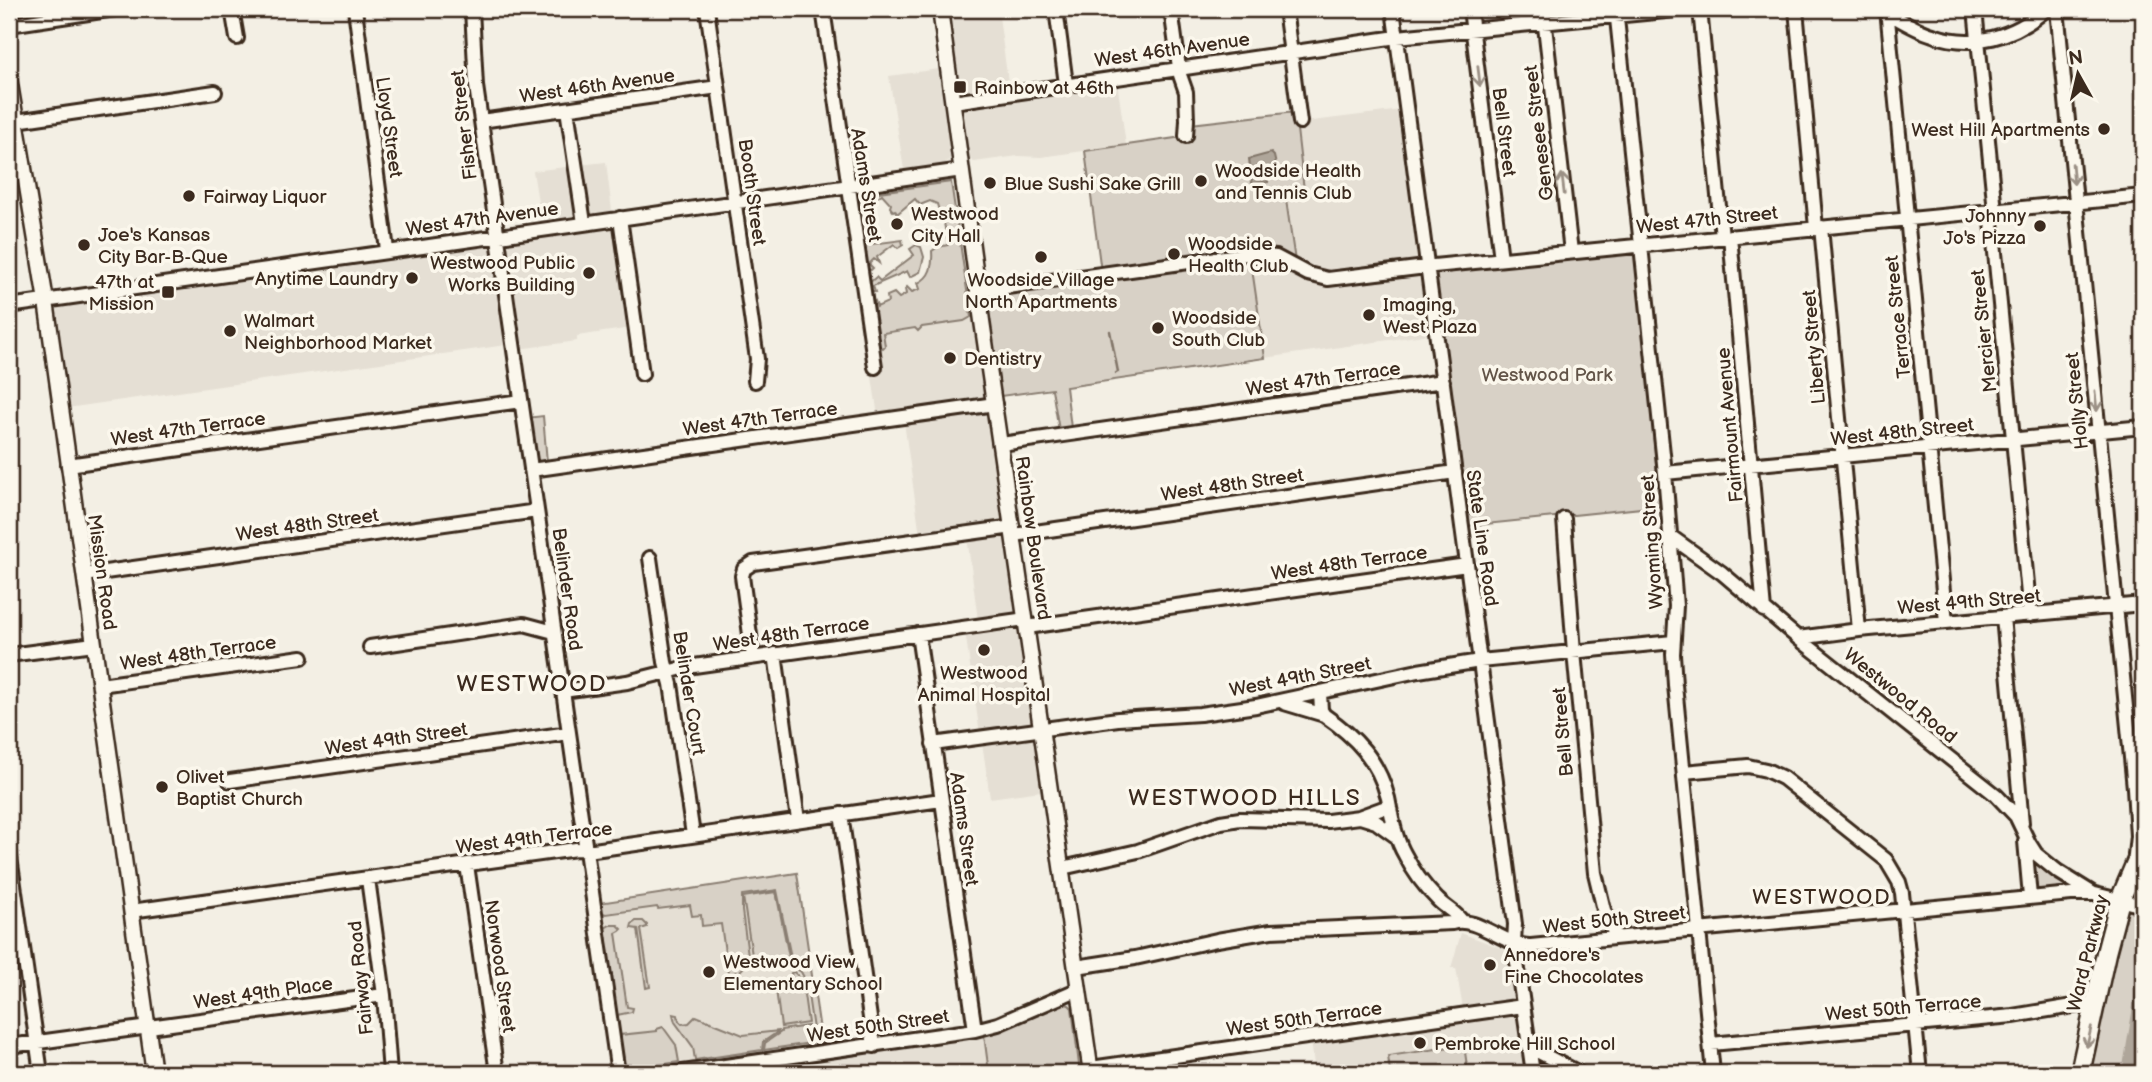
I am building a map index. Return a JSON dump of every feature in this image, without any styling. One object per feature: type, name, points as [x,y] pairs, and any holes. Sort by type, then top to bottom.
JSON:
[{"type":"highway","name":"Ward Parkway","points":[[2080,1073],[2120,900],[2143,846]]},
{"type":"main road","name":"Rainbow Boulevard","points":[[940,9],[1091,1071]]},
{"type":"main road","name":"Mission Road","points":[[9,78],[16,121],[16,171],[46,301],[154,1073]]},
{"type":"street","points":[[9,25],[115,9]]},
{"type":"street","points":[[232,9],[237,38]]},
{"type":"street","name":"Lloyd Street","points":[[355,9],[387,250]]},
{"type":"street","name":"Fisher Street","points":[[472,9],[476,86],[497,236]]},
{"type":"street","name":"Booth Street","points":[[707,9],[757,359],[755,381]]},
{"type":"street","name":"Adams Street","points":[[823,9],[875,367]]},
{"type":"street","points":[[1056,9],[1066,84]]},
{"type":"street","points":[[1171,9],[1179,68],[1186,92],[1186,136]]},
{"type":"street","points":[[1285,9],[1300,122]]},
{"type":"street","name":"State Line Road","points":[[1393,9],[1533,1073]]},
{"type":"street","name":"Bell Street","points":[[1470,9],[1501,259]]},
{"type":"street","name":"Genesee Street","points":[[1543,9],[1571,252]]},
{"type":"street","name":"West 46th Avenue","points":[[953,102],[1397,37],[1545,23],[1617,12],[1687,9]]},
{"type":"street","name":"Fairmount Avenue","points":[[1700,9],[1752,465],[1764,610]]},
{"type":"street","name":"Liberty Street","points":[[1796,9],[1859,630]]},
{"type":"street","name":"Mercier Street","points":[[1975,9],[2030,615]]},
{"type":"street","points":[[1886,10],[1934,36],[1956,41],[1978,41],[2020,28],[2046,9]]},
{"type":"street","name":"Holly Street","points":[[2057,9],[2116,606],[2139,793],[2136,863]]},
{"type":"street","name":"Terrace Street","points":[[1886,10],[1946,622]]},
{"type":"street","name":"Wyoming Street","points":[[1617,12],[1665,473],[1676,606],[1675,685],[1713,1073]]},
{"type":"street","name":"West 46th Avenue","points":[[481,121],[718,87]]},
{"type":"street","points":[[16,121],[215,92]]},
{"type":"street","points":[[567,109],[584,223]]},
{"type":"street","name":"West 47th Avenue","points":[[9,306],[961,170]]},
{"type":"street","name":"West 47th Street","points":[[978,291],[1247,254],[1276,257],[1308,274],[1328,279],[1501,259],[2143,196]]},
{"type":"street","points":[[620,218],[642,374]]},
{"type":"street","name":"Belinder Road","points":[[497,236],[618,1073]]},
{"type":"street","name":"West 47th Terrace","points":[[1001,444],[1443,381]]},
{"type":"street","name":"West 47th Terrace","points":[[68,465],[521,401]]},
{"type":"street","name":"West 47th Terrace","points":[[531,470],[995,404]]},
{"type":"street","name":"West 48th Street","points":[[1665,473],[2143,427]]},
{"type":"street","name":"West 48th Street","points":[[753,657],[742,576],[744,569],[753,563],[1455,472]]},
{"type":"street","name":"West 48th Street","points":[[83,575],[537,511]]},
{"type":"street","name":"Bell Street","points":[[1564,519],[1595,873],[1604,910],[1616,937]]},
{"type":"street","name":"Westwood Road","points":[[1670,536],[1722,573],[1798,638],[1996,796],[2016,816],[2036,854],[2057,871],[2095,894]]},
{"type":"street","name":"Belinder Court","points":[[650,558],[693,835]]},
{"type":"street","name":"West 48th Terrace","points":[[563,691],[627,682],[668,671],[753,657],[918,634],[1027,623],[1467,565]]},
{"type":"street","name":"West 49th Street","points":[[1798,638],[2143,604]]},
{"type":"street","points":[[370,648],[524,624],[551,607]]},
{"type":"street","points":[[2003,617],[2030,897]]},
{"type":"street","points":[[524,624],[554,632]]},
{"type":"street","name":"Adams Street","points":[[918,634],[975,1030]]},
{"type":"street","name":"West 49th Street","points":[[933,744],[1118,719],[1200,714],[1480,661],[1674,642]]},
{"type":"street","points":[[9,655],[94,644]]},
{"type":"street","points":[[775,654],[798,820]]},
{"type":"street","name":"West 48th Terrace","points":[[100,685],[302,657]]},
{"type":"street","points":[[1320,693],[1324,715]]},
{"type":"street","points":[[1278,701],[1324,715],[1345,729],[1364,748],[1383,780],[1399,844],[1417,876],[1438,901],[1456,913],[1461,920]]},
{"type":"street","name":"West 49th Street","points":[[230,781],[569,733]]},
{"type":"street","points":[[1684,772],[1758,767],[1783,778],[1886,860],[1899,882],[1920,1073]]},
{"type":"street","name":"West 49th Terrace","points":[[131,911],[941,800]]},
{"type":"street","points":[[1062,868],[1138,851],[1220,822],[1257,819],[1307,822],[1359,817],[1390,806]]},
{"type":"street","points":[[841,814],[874,1046]]},
{"type":"street","points":[[1359,817],[1376,822],[1397,837]]},
{"type":"street","points":[[9,850],[41,1073]]},
{"type":"street","name":"Norwood Street","points":[[467,865],[497,1073]]},
{"type":"street","name":"Fairway Road","points":[[368,879],[384,995],[390,1073]]},
{"type":"street","name":"West 50th Street","points":[[1076,967],[1271,931],[1452,923],[1461,920],[1504,936],[1514,943],[1531,946],[2030,897],[2095,894],[2142,906]]},
{"type":"street","points":[[1430,924],[1438,901]]},
{"type":"street","name":"West 50th Street","points":[[676,1073],[975,1030],[998,1024],[1079,989]]},
{"type":"street","name":"West 49th Place","points":[[147,1027],[384,995]]},
{"type":"street","name":"West 50th Terrace","points":[[1711,1044],[2040,1013],[2097,1002]]},
{"type":"street","name":"West 50th Terrace","points":[[1091,1071],[1523,1006]]},
{"type":"street","points":[[9,1046],[147,1027]]},
{"type":"street","points":[[1529,1047],[1579,1073]]},
{"type":"shaded area","points":[[947,9],[998,9],[1009,89],[963,95],[959,92]]},
{"type":"shaded area","points":[[939,69],[951,157],[945,164],[904,170],[889,76]]},
{"type":"shaded area","points":[[1117,81],[1126,145],[1041,157],[1018,156],[974,162],[969,159],[961,111],[965,105]]},
{"type":"shaded area","points":[[1401,110],[1420,254],[1418,259],[1334,273],[1315,270],[1295,261],[1285,192],[1304,189],[1296,123]]},
{"type":"shaded area","points":[[1271,153],[1276,165],[1267,168],[1268,182],[1252,183],[1249,159]]},
{"type":"shaded area","points":[[606,162],[612,211],[588,214],[579,165]]},
{"type":"shaded area","points":[[573,166],[577,216],[541,220],[533,171]]},
{"type":"shaded area","points":[[611,228],[616,233],[631,328],[577,336],[577,341],[518,349],[505,243]]},
{"type":"shaded area","points":[[488,245],[495,254],[506,345],[67,408],[53,313],[55,307]]},
{"type":"shaded area","points":[[1251,259],[1274,263],[1311,280],[1417,274],[1423,278],[1430,334],[1265,358]]},
{"type":"shaded area","points":[[973,318],[985,393],[982,400],[878,416],[870,364],[875,332]]},
{"type":"shaded area","points":[[982,410],[988,416],[1002,519],[994,525],[920,535],[904,422]]},
{"type":"shaded area","points":[[999,533],[1004,535],[1005,539],[1015,609],[1014,613],[1008,615],[978,620],[967,537]]},
{"type":"shaded area","points":[[1016,626],[1019,631],[1032,722],[1030,726],[980,734],[965,631]]},
{"type":"shaded area","points":[[1028,735],[1035,743],[1041,791],[990,798],[982,742]]},
{"type":"shaded area","name":"Westwood View Elementary School","points":[[797,873],[823,1047],[622,1073],[596,904]]},
{"type":"shaded area","points":[[1461,933],[1504,949],[1513,997],[1510,1001],[1463,1009],[1456,968],[1451,968]]},
{"type":"shaded area","points":[[1063,1003],[1080,1073],[801,1073],[799,1058],[984,1031],[985,1035]]},
{"type":"shaded area","name":"Pembroke Hill School","points":[[1523,1006],[1529,1047],[1577,1073],[1315,1073],[1311,1040]]},
{"type":"green space","name":"Woodside Health Club","points":[[1295,112],[1304,190],[1285,193],[1295,261],[1268,249],[1249,248],[1265,358],[1066,387],[1071,428],[1059,430],[1052,389],[1001,396],[987,307],[990,299],[1102,279],[1085,151],[1189,136],[1191,124]]},
{"type":"green space","points":[[951,182],[971,317],[964,321],[922,327],[918,331],[915,328],[883,333],[885,346],[878,347],[871,304],[875,301],[877,307],[888,302],[887,296],[894,293],[899,298],[906,294],[907,287],[912,292],[920,289],[918,283],[930,270],[932,251],[948,245],[943,217],[937,215],[937,204],[930,201],[920,205],[915,199],[897,214],[882,194],[872,201],[875,205],[869,214],[872,233],[862,236],[857,195]]},
{"type":"green space","points":[[902,240],[903,245],[898,248],[894,244],[877,257],[879,263],[874,259],[869,264],[873,268],[866,269],[864,245]]},
{"type":"green space","points":[[916,245],[921,247],[924,257],[920,272],[910,277],[907,271],[873,286],[875,292],[870,292],[868,284],[876,277],[880,281],[914,255],[910,249]]},
{"type":"green space","name":"Westwood Park","points":[[1636,252],[1660,506],[1467,526],[1432,272]]},
{"type":"green space","points":[[543,416],[547,462],[537,464],[533,462],[526,418]]},
{"type":"green space","points":[[2033,859],[2075,889],[2035,893],[2031,863]]},
{"type":"green space","points":[[2143,864],[2143,1073],[2089,1073],[2122,928]]},
{"type":"green space","points":[[797,873],[822,1044],[815,1043],[806,981],[801,972],[793,967],[777,890],[742,895],[749,962],[739,972],[728,973],[721,924],[702,926],[701,915],[692,916],[690,905],[606,914],[599,903]]},
{"type":"green space","points":[[776,892],[789,957],[753,962],[743,897]]},
{"type":"green space","points":[[636,921],[643,921],[647,925],[641,929],[650,987],[646,988],[638,929],[631,928]]},
{"type":"green space","points":[[618,925],[622,929],[616,933],[627,1007],[633,1008],[632,1012],[617,1015],[605,928]]},
{"type":"green space","points":[[794,972],[802,980],[808,1023],[781,1027],[775,982],[792,979],[791,973]]},
{"type":"green space","points":[[1062,1003],[1072,1008],[1080,1073],[989,1073],[984,1035]]},
{"type":"green space","points":[[673,1014],[678,1015],[682,1024],[689,1023],[696,1016],[743,1035],[779,1031],[763,1042],[762,1050],[695,1060],[693,1047],[675,1022]]},
{"type":"green space","points":[[808,1026],[811,1043],[764,1050],[765,1043],[781,1030]]},
{"type":"green space","points":[[663,1027],[676,1045],[679,1062],[625,1070],[620,1035],[657,1031]]},
{"type":"green space","points":[[1464,1045],[1468,1073],[1360,1073],[1390,1071],[1388,1056]]},
{"type":"waterway","points":[[1110,331],[1118,372],[1116,373]]},
{"type":"waterway","points":[[2129,1073],[2143,989]]},
{"type":"place","name":"Rainbow at 46th","points":[[960,87]]},
{"type":"place","name":"West Hill Apartments","points":[[2104,129]]},
{"type":"place","name":"Woodside Health and Tennis Club","points":[[1201,181]]},
{"type":"place","name":"Blue Sushi Sake Grill","points":[[990,183]]},
{"type":"place","name":"Fairway Liquor","points":[[189,196]]},
{"type":"place","name":"Westwood City Hall","points":[[897,224]]},
{"type":"place","name":"Johnny Jo's Pizza","points":[[2040,226]]},
{"type":"place","name":"Joe's Kansas City Bar-B-Que","points":[[84,245]]},
{"type":"place","name":"Woodside Health Club","points":[[1174,254]]},
{"type":"place","name":"Woodside Village North Apartments","points":[[1041,257]]},
{"type":"place","name":"Westwood Public Works Building","points":[[589,273]]},
{"type":"place","name":"Anytime Laundry","points":[[412,278]]},
{"type":"place","name":"47th at Mission","points":[[168,292]]},
{"type":"place","name":"Imaging, West Plaza","points":[[1369,315]]},
{"type":"place","name":"Woodside South Club","points":[[1158,328]]},
{"type":"place","name":"Walmart Neighborhood Market","points":[[230,331]]},
{"type":"place","name":"Dentistry","points":[[950,358]]},
{"type":"place","name":"Westwood Animal Hospital","points":[[984,650]]},
{"type":"place","name":"Olivet Baptist Church","points":[[162,787]]},
{"type":"place","name":"Annedore's Fine Chocolates","points":[[1490,965]]},
{"type":"place","name":"Westwood View Elementary School","points":[[709,972]]},
{"type":"place","name":"Pembroke Hill School","points":[[1420,1043]]},
{"type":"district","name":"WESTWOOD","points":[[532,683]]},
{"type":"district","name":"WESTWOOD HILLS","points":[[1245,797]]},
{"type":"district","name":"WESTWOOD","points":[[1822,897]]}]
